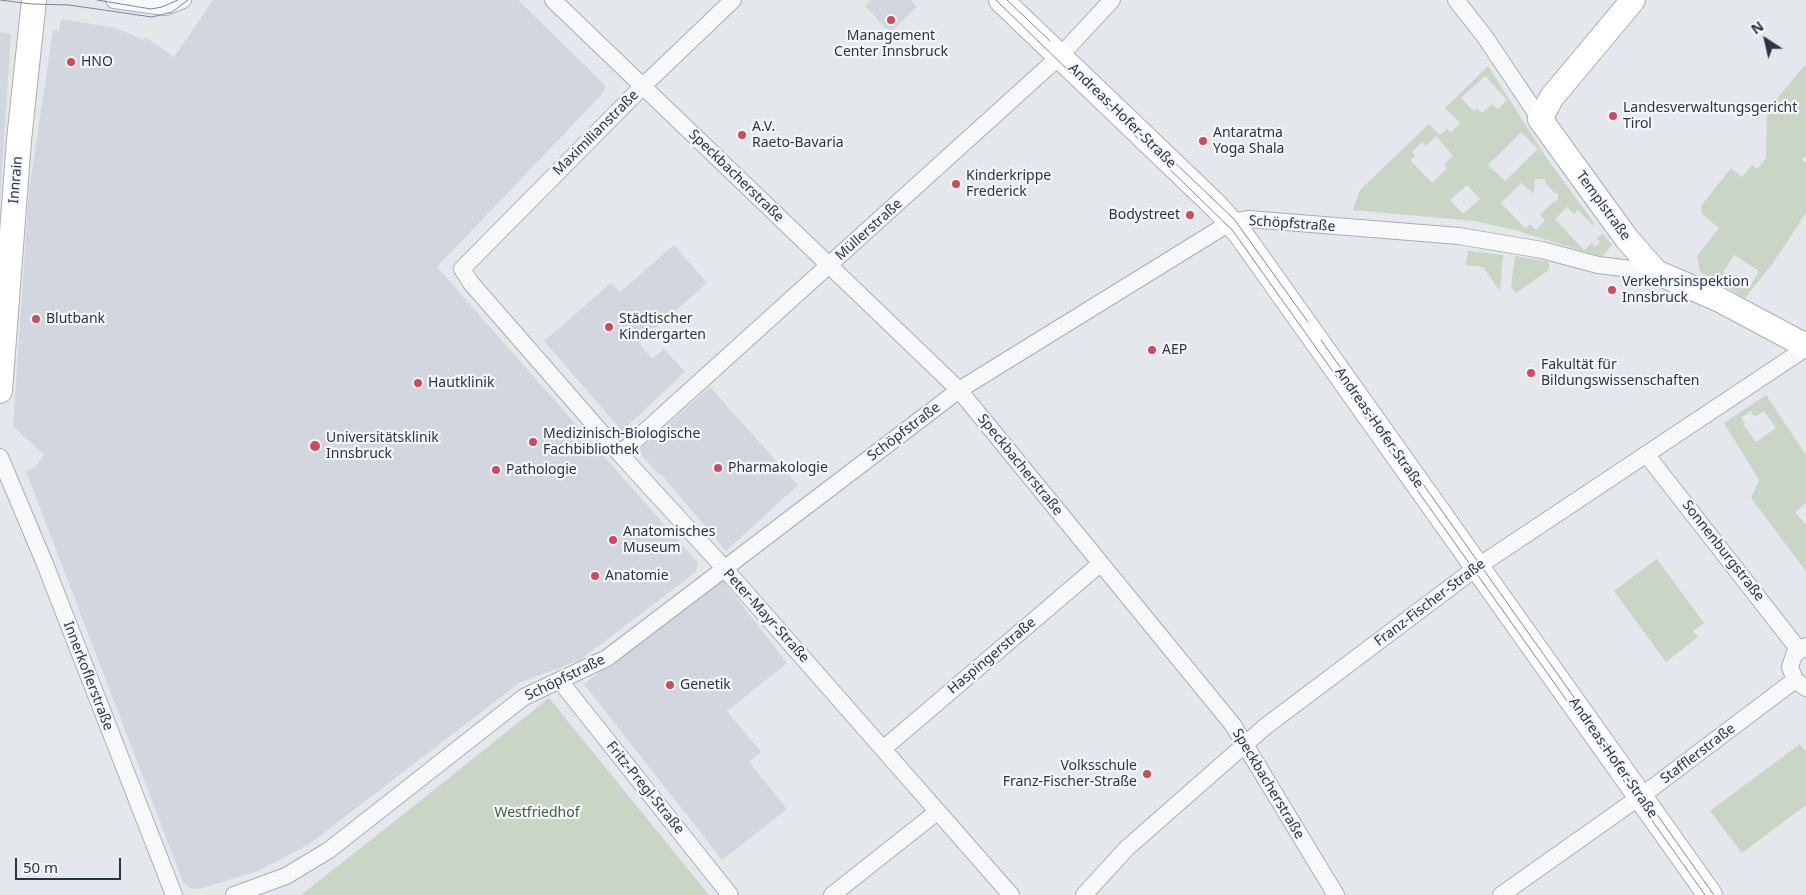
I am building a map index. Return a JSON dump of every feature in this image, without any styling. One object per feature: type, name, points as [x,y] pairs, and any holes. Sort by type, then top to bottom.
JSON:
[{"type":"street","name":"Innrain","points":[[0,391],[4,269],[34,0]]},
{"type":"street","points":[[114,0],[165,7],[183,0]]},
{"type":"street","name":"Speckbacherstraße","points":[[553,0],[959,390],[1233,725],[1336,895]]},
{"type":"street","name":"Maximilianstraße","points":[[462,269],[643,86],[733,0]]},
{"type":"street","name":"Andreas-Hofer-Straße","points":[[1001,0],[1231,222],[1710,895]]},
{"type":"street","name":"Müllerstraße","points":[[620,454],[1060,56],[1112,0]]},
{"type":"street","name":"Templstraße","points":[[1456,0],[1485,37],[1540,119],[1626,239],[1656,272],[1720,300],[1806,347]]},
{"type":"street","points":[[1540,119],[1552,97],[1633,0]]},
{"type":"street","name":"Schöpfstraße","points":[[234,895],[286,876],[329,850],[524,697],[607,658],[959,390],[1231,222],[1249,220],[1459,236],[1542,250],[1598,265],[1656,272]]},
{"type":"street","name":"Peter-Mayr-Straße","points":[[462,269],[471,283],[620,454],[725,569],[1011,895]]},
{"type":"street","name":"Franz-Fischer-Straße","points":[[1084,895],[1127,848],[1266,726],[1477,567],[1806,347]]},
{"type":"street","name":"Sonnenburgstraße","points":[[1646,454],[1802,648]]},
{"type":"street","name":"Innerkoflerstraße","points":[[0,457],[45,564],[174,895]]},
{"type":"street","name":"Haspingerstraße","points":[[883,749],[1100,564]]},
{"type":"street","points":[[1800,684],[1790,667],[1794,654],[1802,648]]},
{"type":"street","name":"Fritz-Pregl-Straße","points":[[560,681],[730,895]]},
{"type":"street","name":"Stafflerstraße","points":[[1502,895],[1800,684]]},
{"type":"street","points":[[832,895],[938,812]]},
{"type":"shaded area","name":"Universitätsklinik Innsbruck","points":[[213,0],[518,0],[605,85],[604,92],[437,267],[698,563],[696,572],[580,660],[519,683],[308,845],[258,871],[199,889],[190,888],[183,882],[26,471],[34,468],[44,455],[13,426],[29,190],[53,30],[59,31],[61,19],[115,28],[144,40],[145,37],[174,57]]},
{"type":"shaded area","name":"Management Center Innsbruck","points":[[871,0],[911,0],[917,7],[890,33],[865,6]]},
{"type":"shaded area","points":[[0,32],[11,34],[0,202]]},
{"type":"shaded area","name":"Städtischer Kindergarten","points":[[674,245],[707,283],[639,343],[652,359],[664,349],[685,372],[622,431],[544,341],[611,283],[620,292]]},
{"type":"shaded area","name":"Pharmakologie","points":[[710,387],[798,485],[726,551],[661,474],[659,475],[638,451]]},
{"type":"shaded area","points":[[720,577],[787,663],[727,711],[761,752],[749,762],[787,809],[722,860],[584,684]]},
{"type":"green space","points":[[1806,64],[1806,155],[1802,160],[1806,163],[1806,213],[1773,263],[1745,298],[1700,272],[1697,256],[1719,228],[1702,214],[1701,206],[1731,168],[1742,177],[1752,165],[1757,169],[1766,158],[1767,110]],"holes":[[[1734,255],[1759,271],[1749,288],[1723,272]]]},
{"type":"green space","points":[[1488,66],[1546,157],[1594,223],[1593,226],[1578,210],[1574,214],[1567,207],[1555,219],[1584,250],[1592,243],[1595,247],[1600,242],[1597,238],[1603,234],[1612,245],[1602,257],[1515,230],[1474,221],[1353,210],[1360,190],[1429,124],[1440,135],[1447,129],[1451,132],[1460,123],[1445,108]],"holes":[[[1485,76],[1507,100],[1498,109],[1492,104],[1482,113],[1477,108],[1474,111],[1461,98]],[[1521,132],[1538,149],[1505,181],[1488,165]],[[1436,136],[1453,156],[1444,165],[1447,168],[1432,183],[1410,160],[1415,156],[1412,152],[1422,142],[1426,146]],[[1535,179],[1545,179],[1545,183],[1558,194],[1558,200],[1554,201],[1540,215],[1545,220],[1536,230],[1530,224],[1526,229],[1501,203],[1521,183],[1534,194]],[[1467,185],[1480,199],[1463,214],[1450,200]]]},
{"type":"green space","points":[[1468,251],[1503,255],[1500,291],[1483,267],[1466,265]]},
{"type":"green space","points":[[1515,256],[1549,262],[1549,270],[1516,293],[1511,287]]},
{"type":"green space","points":[[1766,395],[1806,455],[1806,503],[1795,512],[1806,525],[1806,571],[1751,498],[1759,480],[1724,423]],"holes":[[[1750,411],[1755,417],[1764,411],[1776,428],[1756,442],[1741,418]]]},
{"type":"green space","points":[[1657,559],[1704,623],[1693,631],[1698,637],[1666,662],[1614,591]]},
{"type":"green space","name":"Westfriedhof","points":[[549,698],[709,895],[301,895],[429,794]]},
{"type":"green space","points":[[1800,744],[1806,752],[1806,805],[1742,853],[1710,811]]},
{"type":"tram line","points":[[0,0],[32,4],[69,5],[152,17],[172,12],[188,0]]},
{"type":"tram line","points":[[97,0],[151,9],[162,7],[178,0]]},
{"type":"tram line","points":[[996,0],[1233,231],[1705,895]]},
{"type":"tram line","points":[[1007,0],[1050,41]]},
{"type":"tram line","points":[[1170,158],[1234,219],[1308,322]]},
{"type":"tram line","points":[[1321,340],[1714,895]]},
{"type":"place","name":"Management Center Innsbruck","points":[[891,20]]},
{"type":"place","name":"HNO","points":[[71,62]]},
{"type":"place","name":"Landesverwaltungsgericht Tirol","points":[[1613,116]]},
{"type":"place","name":"A.V. Raeto-Bavaria","points":[[742,135]]},
{"type":"place","name":"Antaratma Yoga Shala","points":[[1203,141]]},
{"type":"place","name":"Kinderkrippe Frederick","points":[[956,184]]},
{"type":"place","name":"Bodystreet","points":[[1190,215]]},
{"type":"place","name":"Verkehrsinspektion Innsbruck","points":[[1612,290]]},
{"type":"place","name":"Blutbank","points":[[36,319]]},
{"type":"place","name":"Städtischer Kindergarten","points":[[609,327]]},
{"type":"place","name":"AEP","points":[[1152,350]]},
{"type":"place","name":"Fakultät für Bildungswissenschaften","points":[[1531,373]]},
{"type":"place","name":"Hautklinik","points":[[418,383]]},
{"type":"place","name":"Medizinisch-Biologische Fachbibliothek","points":[[533,442]]},
{"type":"place","name":"Universitätsklinik Innsbruck","points":[[315,446]]},
{"type":"place","name":"Pharmakologie","points":[[718,468]]},
{"type":"place","name":"Pathologie","points":[[496,470]]},
{"type":"place","name":"Anatomisches Museum","points":[[613,540]]},
{"type":"place","name":"Anatomie","points":[[595,576]]},
{"type":"place","name":"Genetik","points":[[670,685]]},
{"type":"place","name":"Volksschule Franz-Fischer-Straße","points":[[1147,774]]}]
